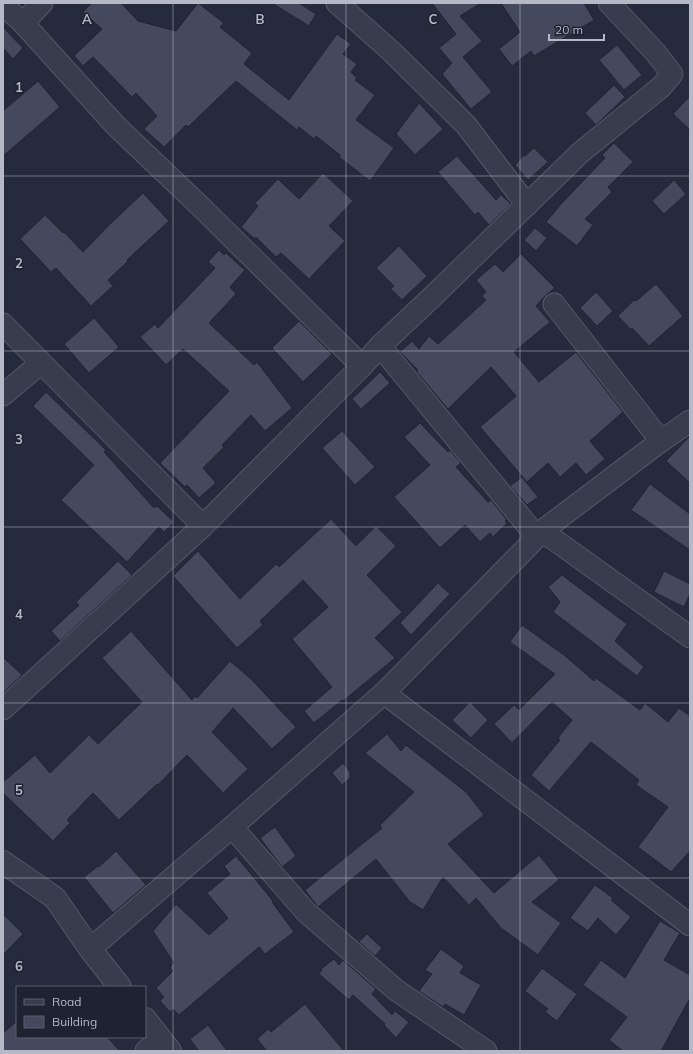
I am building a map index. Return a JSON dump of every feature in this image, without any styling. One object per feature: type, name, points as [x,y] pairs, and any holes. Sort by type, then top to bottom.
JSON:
[{"type":"street","points":[[23,23],[42,3]]},
{"type":"street","points":[[337,3],[392,52],[466,125],[527,205]]},
{"type":"street","points":[[3,709],[202,526],[362,366],[380,346],[580,152],[660,87],[672,74],[655,52],[609,3]]},
{"type":"street","points":[[3,5],[23,23],[116,126],[201,207],[362,366]]},
{"type":"street","points":[[554,304],[661,441]]},
{"type":"street","points":[[3,324],[202,526]]},
{"type":"street","points":[[380,346],[539,534],[690,637]]},
{"type":"street","points":[[3,394],[41,363]]},
{"type":"street","points":[[90,949],[232,827],[384,693],[539,534],[661,441],[690,422]]},
{"type":"street","points":[[384,693],[690,925]]},
{"type":"street","points":[[232,827],[306,912],[396,990],[486,1051]]},
{"type":"street","points":[[3,862],[55,898],[90,949],[119,986]]},
{"type":"street","points":[[146,1021],[159,1047]]},
{"type":"building","points":[[92,3],[121,3],[138,21],[176,31],[198,3],[224,23],[220,27],[252,53],[244,64],[289,100],[337,34],[351,44],[343,54],[357,64],[351,72],[357,78],[355,80],[375,95],[356,120],[394,148],[370,181],[339,157],[340,155],[316,136],[314,139],[299,127],[297,130],[236,81],[188,127],[186,125],[164,147],[144,129],[157,116],[136,93],[132,97],[93,57],[83,66],[74,56],[102,29],[83,12]]},
{"type":"building","points":[[272,3],[299,3],[316,14],[309,26]]},
{"type":"building","points":[[432,3],[481,3],[460,16],[482,41],[463,57],[492,92],[471,109],[442,74],[452,63],[439,48],[456,34]]},
{"type":"building","points":[[501,3],[584,3],[594,20],[534,56],[531,51],[512,66],[499,49],[520,32]]},
{"type":"building","points":[[3,27],[23,48],[13,59],[3,48]]},
{"type":"building","points":[[617,45],[642,75],[624,90],[599,60]]},
{"type":"building","points":[[38,81],[60,107],[3,156],[3,111]]},
{"type":"building","points":[[614,85],[625,97],[596,125],[585,113]]},
{"type":"building","points":[[690,96],[690,130],[673,114]]},
{"type":"building","points":[[419,103],[443,129],[415,155],[396,134]]},
{"type":"building","points":[[614,143],[633,162],[608,187],[612,192],[585,219],[593,225],[577,246],[546,222],[605,158],[602,155]]},
{"type":"building","points":[[534,148],[548,162],[528,180],[515,165],[524,155],[525,156]]},
{"type":"building","points":[[457,156],[496,200],[501,195],[511,204],[489,225],[478,212],[475,215],[438,172]]},
{"type":"building","points":[[323,173],[353,201],[329,226],[345,241],[309,279],[281,253],[276,257],[256,237],[255,239],[241,227],[258,206],[255,203],[278,179],[299,199]]},
{"type":"building","points":[[674,180],[686,194],[664,214],[652,201]]},
{"type":"building","points":[[143,193],[169,221],[108,280],[113,286],[91,306],[56,268],[51,272],[20,239],[45,215],[83,252]]},
{"type":"building","points":[[535,228],[547,238],[536,251],[524,240]]},
{"type":"building","points":[[399,246],[427,276],[402,300],[391,289],[394,286],[376,268]]},
{"type":"building","points":[[219,250],[224,255],[226,253],[245,270],[230,287],[236,294],[209,323],[254,365],[257,362],[292,408],[265,431],[251,415],[222,445],[224,447],[203,468],[216,483],[199,498],[187,485],[185,487],[160,463],[229,391],[183,349],[166,365],[140,337],[155,324],[158,328],[215,268],[208,262]]},
{"type":"building","points":[[521,254],[555,288],[536,306],[550,322],[514,352],[539,382],[576,352],[623,412],[590,441],[605,459],[586,475],[576,463],[560,477],[548,463],[527,482],[480,427],[516,396],[491,367],[448,409],[416,371],[418,370],[400,352],[412,341],[419,349],[429,336],[438,344],[486,300],[482,296],[486,292],[476,280],[495,264],[503,272]]},
{"type":"building","points":[[656,284],[683,316],[649,346],[618,316],[634,300],[636,301]]},
{"type":"building","points":[[596,292],[613,311],[597,326],[580,308]]},
{"type":"building","points":[[94,318],[119,347],[89,373],[64,344]]},
{"type":"building","points":[[299,321],[332,354],[303,382],[272,348]]},
{"type":"building","points":[[380,372],[390,383],[361,409],[352,399]]},
{"type":"building","points":[[46,392],[106,450],[104,452],[154,508],[157,506],[174,522],[164,532],[159,527],[127,562],[61,500],[94,465],[33,406]]},
{"type":"building","points":[[420,423],[448,452],[450,450],[461,463],[456,467],[488,502],[491,500],[507,520],[505,521],[507,523],[493,537],[490,533],[480,542],[465,525],[440,548],[394,497],[430,465],[404,437]]},
{"type":"building","points":[[342,431],[375,467],[355,485],[322,448]]},
{"type":"building","points":[[690,436],[690,483],[666,461]]},
{"type":"building","points":[[522,477],[538,497],[527,505],[510,486]]},
{"type":"building","points":[[650,484],[690,514],[690,550],[631,510]]},
{"type":"building","points":[[331,519],[356,546],[376,526],[396,546],[367,575],[402,612],[375,638],[395,658],[314,723],[304,711],[332,687],[292,639],[328,607],[303,580],[260,621],[263,625],[237,648],[173,576],[198,551],[240,599],[276,564],[279,567]]},
{"type":"building","points":[[118,561],[132,575],[60,641],[51,631],[79,605],[76,602]]},
{"type":"building","points":[[664,571],[690,584],[690,594],[684,607],[654,592]]},
{"type":"building","points":[[562,575],[627,624],[615,641],[644,667],[637,676],[553,612],[560,602],[548,587]]},
{"type":"building","points":[[438,583],[450,594],[411,635],[400,623]]},
{"type":"building","points":[[522,625],[564,655],[594,681],[596,678],[640,710],[645,703],[668,722],[679,708],[690,716],[690,851],[671,872],[638,847],[668,807],[636,785],[639,780],[591,742],[549,791],[531,775],[560,740],[558,738],[572,720],[552,702],[512,743],[494,724],[514,705],[519,710],[555,674],[510,642]]},
{"type":"building","points":[[131,631],[192,700],[195,696],[197,698],[230,661],[252,680],[296,727],[272,749],[233,708],[212,732],[248,769],[223,793],[187,755],[158,785],[157,784],[119,820],[93,793],[67,820],[70,823],[53,841],[3,793],[3,782],[35,755],[50,773],[89,735],[98,744],[142,702],[102,658]]},
{"type":"building","points":[[3,657],[22,675],[3,693]]},
{"type":"building","points":[[470,702],[488,720],[471,738],[452,720]]},
{"type":"building","points":[[387,734],[401,751],[406,745],[466,792],[484,815],[448,844],[494,893],[539,855],[559,880],[532,902],[561,923],[538,955],[501,928],[476,898],[469,905],[443,877],[423,910],[410,902],[376,859],[318,907],[305,890],[382,828],[380,825],[414,792],[365,753]]},
{"type":"building","points":[[343,763],[350,772],[350,778],[342,785],[332,773]]},
{"type":"building","points":[[275,827],[296,856],[282,867],[260,838]]},
{"type":"building","points":[[116,851],[146,885],[113,913],[84,877],[98,866],[99,867]]},
{"type":"building","points":[[236,856],[273,901],[272,902],[294,932],[265,954],[259,947],[179,1015],[173,1009],[170,1012],[160,1001],[164,997],[156,988],[173,971],[170,967],[174,963],[153,931],[176,904],[209,935],[228,918],[207,893],[230,874],[224,866]]},
{"type":"building","points":[[595,885],[613,898],[611,900],[631,917],[616,935],[598,918],[588,931],[570,918]]},
{"type":"building","points":[[3,914],[23,934],[3,955]]},
{"type":"building","points":[[660,921],[680,933],[664,960],[690,975],[690,998],[661,1051],[623,1051],[609,1040],[627,1017],[583,985],[601,960],[625,978]]},
{"type":"building","points":[[367,934],[382,948],[375,956],[359,942]]},
{"type":"building","points":[[441,949],[464,966],[460,973],[481,985],[464,1015],[445,1004],[443,1007],[419,991],[432,974],[425,970]]},
{"type":"building","points":[[334,959],[339,965],[343,960],[376,989],[372,994],[392,1015],[395,1011],[409,1022],[396,1038],[384,1025],[385,1024],[353,995],[349,1000],[318,973]]},
{"type":"building","points":[[542,968],[577,994],[557,1021],[545,1012],[548,1009],[525,991]]},
{"type":"building","points":[[305,1004],[344,1051],[267,1051],[257,1039],[268,1029],[271,1032]]},
{"type":"building","points":[[16,1022],[16,1038],[108,1038],[120,1051],[3,1051],[3,1033]]},
{"type":"building","points":[[208,1025],[227,1051],[199,1051],[190,1039]]}]
